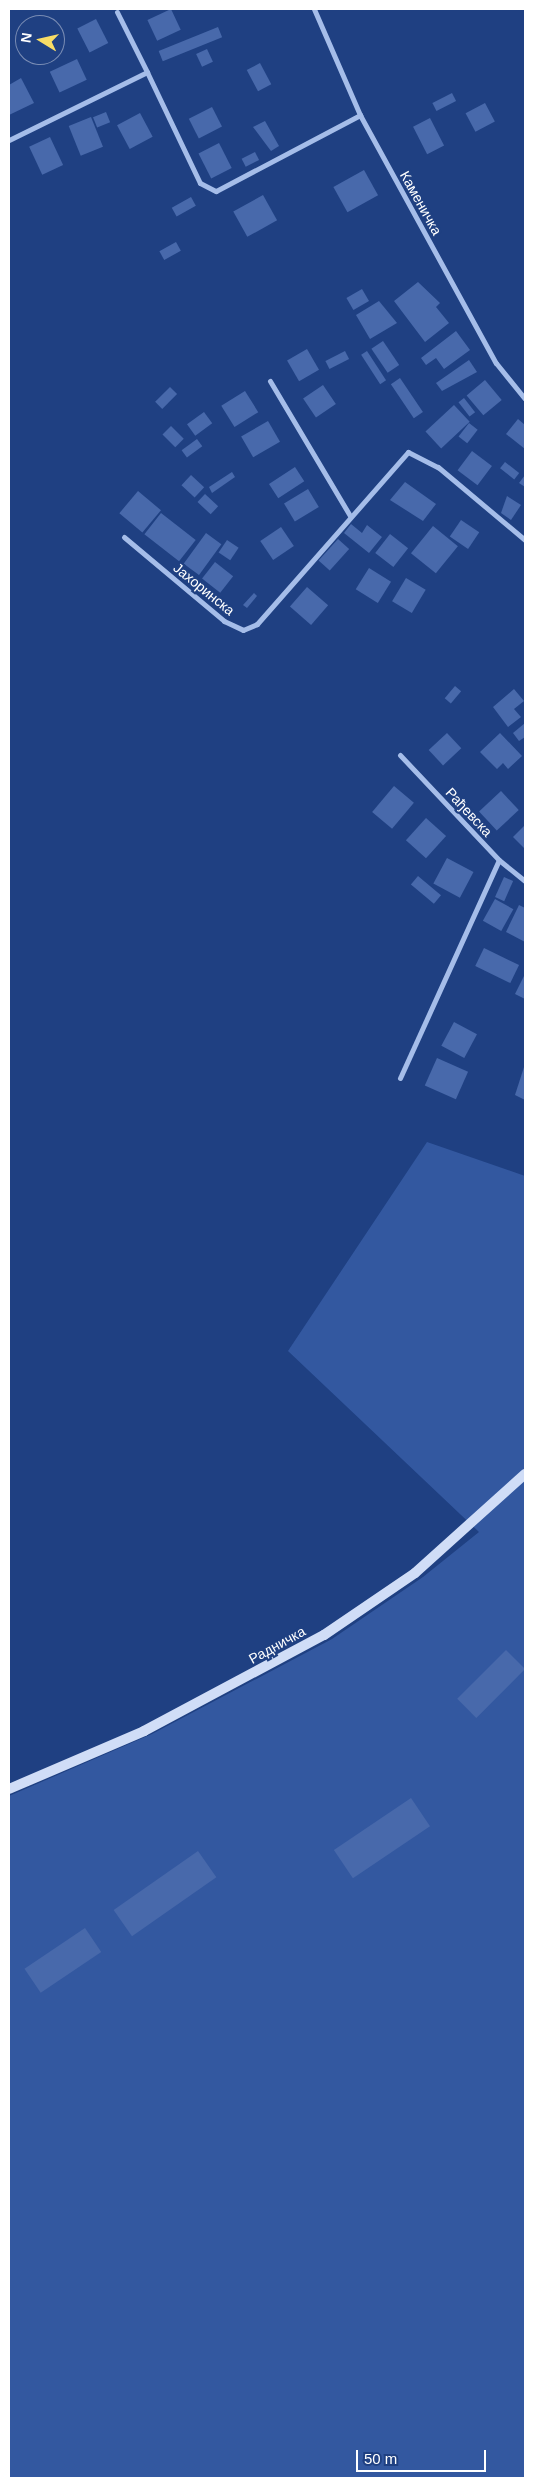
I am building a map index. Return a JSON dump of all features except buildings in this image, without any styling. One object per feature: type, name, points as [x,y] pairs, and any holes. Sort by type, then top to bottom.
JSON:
[{"type":"street","name":"Каменичка","points":[[314,9],[360,114],[496,363],[525,399]]},
{"type":"street","points":[[117,12],[200,183],[211,190],[360,114]]},
{"type":"street","points":[[9,140],[147,72]]},
{"type":"street","points":[[270,381],[350,516]]},
{"type":"street","name":"Јахоринска","points":[[124,536],[224,621],[243,630],[256,624],[408,452],[438,467],[525,540]]},
{"type":"street","name":"Рађевска","points":[[400,755],[499,860],[525,881]]},
{"type":"street","points":[[400,1078],[499,860]]},
{"type":"street","name":"Радничка","points":[[9,1789],[137,1734],[324,1635],[415,1573],[525,1474]]},
{"type":"shaded area","points":[[427,1142],[525,1176],[525,2478],[9,2478],[9,1796],[152,1734],[332,1639],[423,1577],[479,1532],[288,1351]]}]
